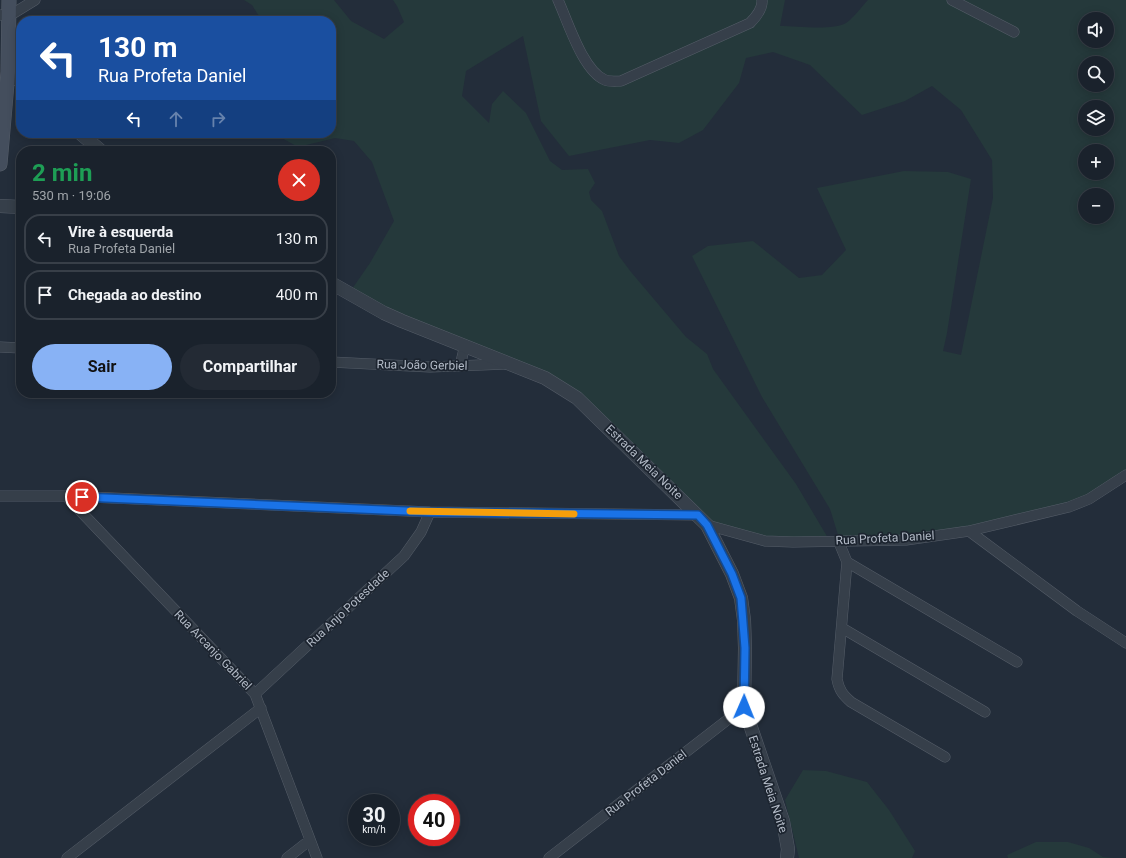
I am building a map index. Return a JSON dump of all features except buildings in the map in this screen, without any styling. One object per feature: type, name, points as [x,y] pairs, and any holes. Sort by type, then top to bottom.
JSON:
[{"type":"main road","points":[[0,164],[8,72],[4,16],[9,0]]},
{"type":"street","points":[[4,16],[35,0]]},
{"type":"street","points":[[558,0],[585,62],[595,74],[606,81],[621,81],[750,23],[758,14],[763,4],[762,0]]},
{"type":"street","points":[[952,0],[1014,32]]},
{"type":"street","points":[[8,72],[16,78]]},
{"type":"street","points":[[86,138],[95,146]]},
{"type":"street","points":[[0,206],[16,208]]},
{"type":"street","name":"Estrada Meia Noite","points":[[336,286],[384,313],[545,378],[578,398],[707,525],[732,574],[741,598],[745,648],[744,707],[782,822],[788,850],[787,858]]},
{"type":"street","points":[[460,366],[466,345]]},
{"type":"street","points":[[0,347],[16,348]]},
{"type":"street","name":"Rua João Gerbiel","points":[[336,362],[430,366],[512,364]]},
{"type":"street","name":"Rua Profeta Daniel","points":[[707,525],[765,541],[906,540],[969,531],[1070,507],[1089,499],[1126,475]]},
{"type":"street","points":[[0,496],[66,496],[430,512],[698,515]]},
{"type":"street","name":"Rua Arcanjo Gabriel","points":[[66,496],[255,694],[317,858]]},
{"type":"street","name":"Rua Anjo Potesdade","points":[[255,694],[404,556],[421,532],[430,512]]},
{"type":"street","points":[[969,531],[1077,611],[1126,643]]},
{"type":"street","points":[[838,540],[847,562],[837,679],[838,688],[851,702],[945,757]]},
{"type":"street","points":[[847,562],[1017,662]]},
{"type":"street","points":[[842,628],[985,712]]},
{"type":"street","name":"Rua Profeta Daniel","points":[[549,858],[744,707]]},
{"type":"street","points":[[67,858],[261,708]]},
{"type":"street","points":[[287,858],[310,840]]},
{"type":"green space","points":[[244,0],[334,0],[351,21],[384,39],[404,22],[393,0],[785,0],[780,26],[814,28],[832,27],[846,23],[868,0],[1126,0],[1126,473],[1081,502],[937,535],[839,538],[830,509],[762,397],[692,256],[708,246],[753,241],[799,278],[822,275],[846,250],[817,188],[904,171],[948,172],[971,179],[943,351],[961,355],[993,198],[992,160],[961,110],[932,86],[905,101],[862,115],[810,65],[773,52],[746,58],[739,83],[703,130],[679,143],[650,140],[569,156],[541,121],[523,36],[466,71],[462,96],[489,123],[492,104],[503,91],[526,113],[550,161],[562,170],[588,169],[595,183],[589,192],[591,200],[602,211],[619,256],[686,337],[707,354],[713,369],[796,484],[828,538],[763,538],[707,521],[572,390],[404,319],[352,289],[370,263],[394,221],[372,162],[354,141],[335,138],[336,16],[259,16],[252,5]]},
{"type":"green space","points":[[282,138],[335,138],[296,146]]},
{"type":"green space","points":[[803,770],[826,771],[867,782],[889,810],[915,851],[912,858],[799,858],[785,800]]},
{"type":"green space","points":[[1036,842],[1068,842],[1089,848],[1103,857],[1114,858],[1008,858],[1007,855]]},
{"type":"slow traffic","points":[[410,511],[574,514]]},
{"type":"route","points":[[82,497],[430,512],[698,515],[707,525],[732,574],[741,598],[744,620],[745,648],[744,707]]}]
